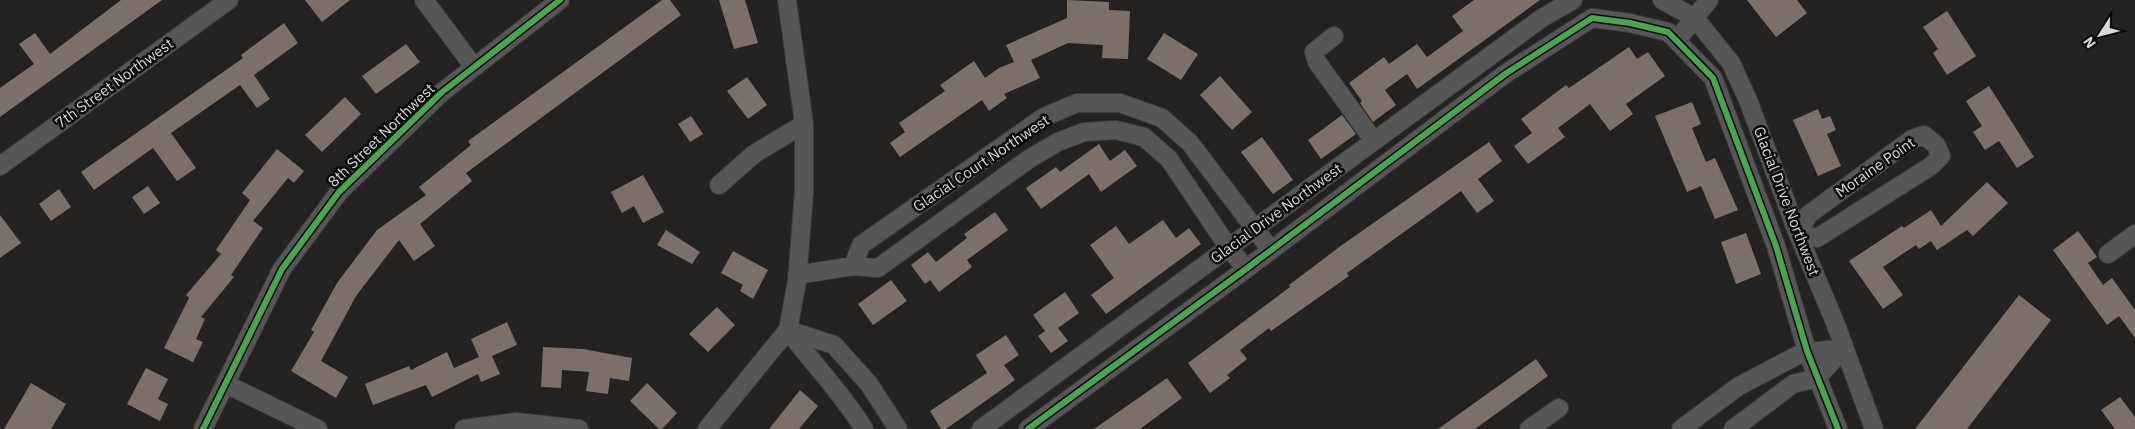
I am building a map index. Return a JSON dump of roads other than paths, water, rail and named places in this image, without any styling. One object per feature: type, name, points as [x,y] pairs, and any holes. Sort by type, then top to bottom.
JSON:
[{"type":"street","name":"7th Street Northwest","points":[[0,166],[229,0]]},
{"type":"street","points":[[424,0],[474,67]]},
{"type":"street","name":"8th Street Northwest","points":[[203,429],[282,269],[339,192],[441,93],[560,0]]},
{"type":"street","points":[[706,429],[788,330],[797,275],[804,192],[804,124],[787,0]]},
{"type":"street","name":"Glacial Drive Northwest","points":[[981,429],[1542,18],[1572,0]]},
{"type":"street","points":[[1677,40],[1709,0]]},
{"type":"street","points":[[1654,29],[1668,1]]},
{"type":"street","name":"Glacial Drive Northwest","points":[[1668,1],[1696,18],[1731,63],[1748,100],[1874,429]]},
{"type":"street","points":[[1028,429],[1246,269],[1505,74],[1592,18],[1630,23],[1668,32],[1713,78],[1776,246],[1807,351],[1838,429]]},
{"type":"street","points":[[1334,36],[1314,52],[1317,62],[1374,141]]},
{"type":"street","name":"Glacial Court Northwest","points":[[853,266],[861,245],[1044,117],[1077,103],[1120,103],[1162,118],[1190,143],[1271,250]]},
{"type":"street","points":[[719,185],[754,154],[804,124]]},
{"type":"street","points":[[797,275],[853,266],[878,268],[1029,159],[1058,142],[1084,132],[1116,130],[1144,137],[1169,159],[1229,248],[1246,269]]},
{"type":"street","name":"Moraine Point","points":[[1924,135],[1936,145],[1940,156],[1931,166],[1817,238],[1798,234],[1808,215],[1912,140],[1924,135]]},
{"type":"street","points":[[1776,246],[1798,234]]},
{"type":"street","points":[[2108,254],[2135,234]]},
{"type":"street","points":[[788,330],[808,357],[836,389],[864,429]]},
{"type":"street","points":[[788,330],[834,345],[869,384],[898,429]]},
{"type":"street","points":[[1681,429],[1739,386],[1807,351],[1844,348]]},
{"type":"street","points":[[1733,429],[1793,384],[1817,378],[1844,348]]},
{"type":"street","points":[[226,384],[318,429]]},
{"type":"street","points":[[1529,429],[1559,408]]},
{"type":"street","points":[[464,429],[516,422],[579,429]]}]
